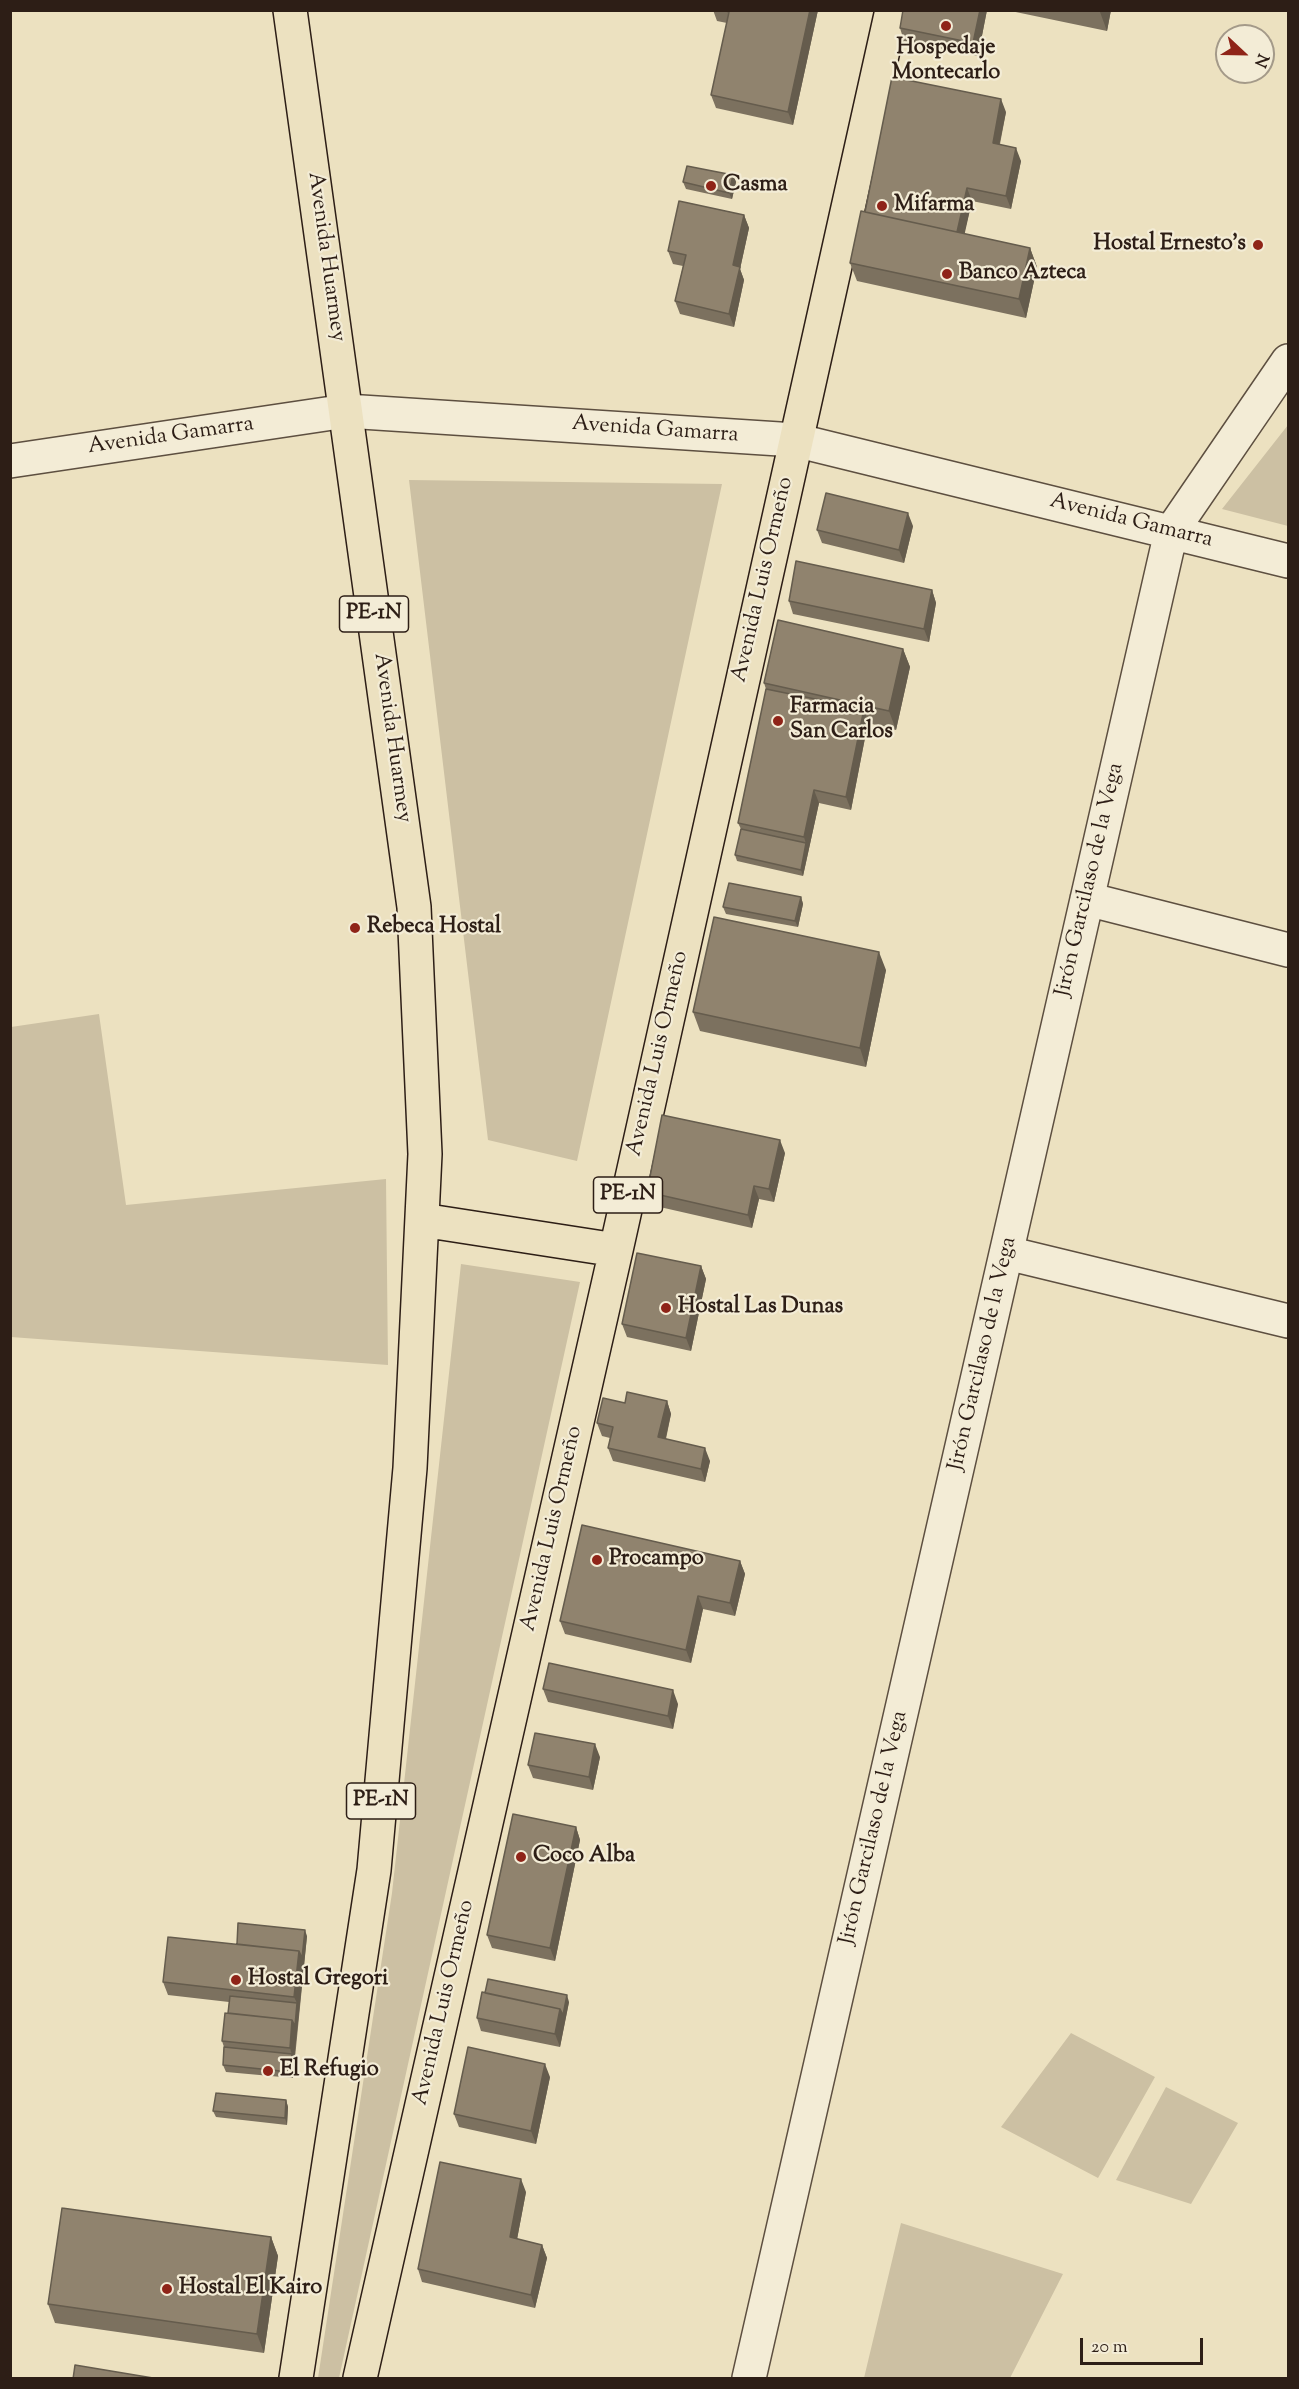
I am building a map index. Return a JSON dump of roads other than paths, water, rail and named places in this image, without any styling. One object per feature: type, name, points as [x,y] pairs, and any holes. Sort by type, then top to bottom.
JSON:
[{"type":"highway","name":"Avenida Huarmey","points":[[290,10],[414,907],[425,1154],[422,1220]]},
{"type":"highway","name":"Avenida Luis Ormeño","points":[[360,2379],[616,1250],[892,10]]},
{"type":"highway","points":[[422,1220],[616,1250]]},
{"type":"highway","name":"PE-1N","points":[[296,2379],[374,1870],[410,1468],[422,1220]]},
{"type":"street","name":"Jirón Garcilaso de la Vega","points":[[749,2379],[1171,532],[1288,361]]},
{"type":"street","name":"Avenida Gamarra","points":[[10,461],[346,411],[795,440],[1288,561]]},
{"type":"street","points":[[1087,899],[1288,950]]},
{"type":"street","points":[[1007,1252],[1288,1321]]},
{"type":"place","name":"Hospedaje Montecarlo","points":[[946,26]]},
{"type":"place","name":"Casma","points":[[711,186]]},
{"type":"place","name":"Mifarma","points":[[882,206]]},
{"type":"place","name":"Hostal Ernesto's","points":[[1258,245]]},
{"type":"place","name":"Banco Azteca","points":[[947,274]]},
{"type":"place","name":"Farmacia San Carlos","points":[[778,721]]},
{"type":"place","name":"Rebeca Hostal","points":[[355,928]]},
{"type":"place","name":"Hostal Las Dunas","points":[[666,1308]]},
{"type":"place","name":"Procampo","points":[[597,1560]]},
{"type":"place","name":"Coco Alba","points":[[521,1857]]},
{"type":"place","name":"Hostal Gregori","points":[[236,1980]]},
{"type":"place","name":"El Refugio","points":[[268,2071]]},
{"type":"place","name":"Hostal El Kairo","points":[[167,2289]]}]
